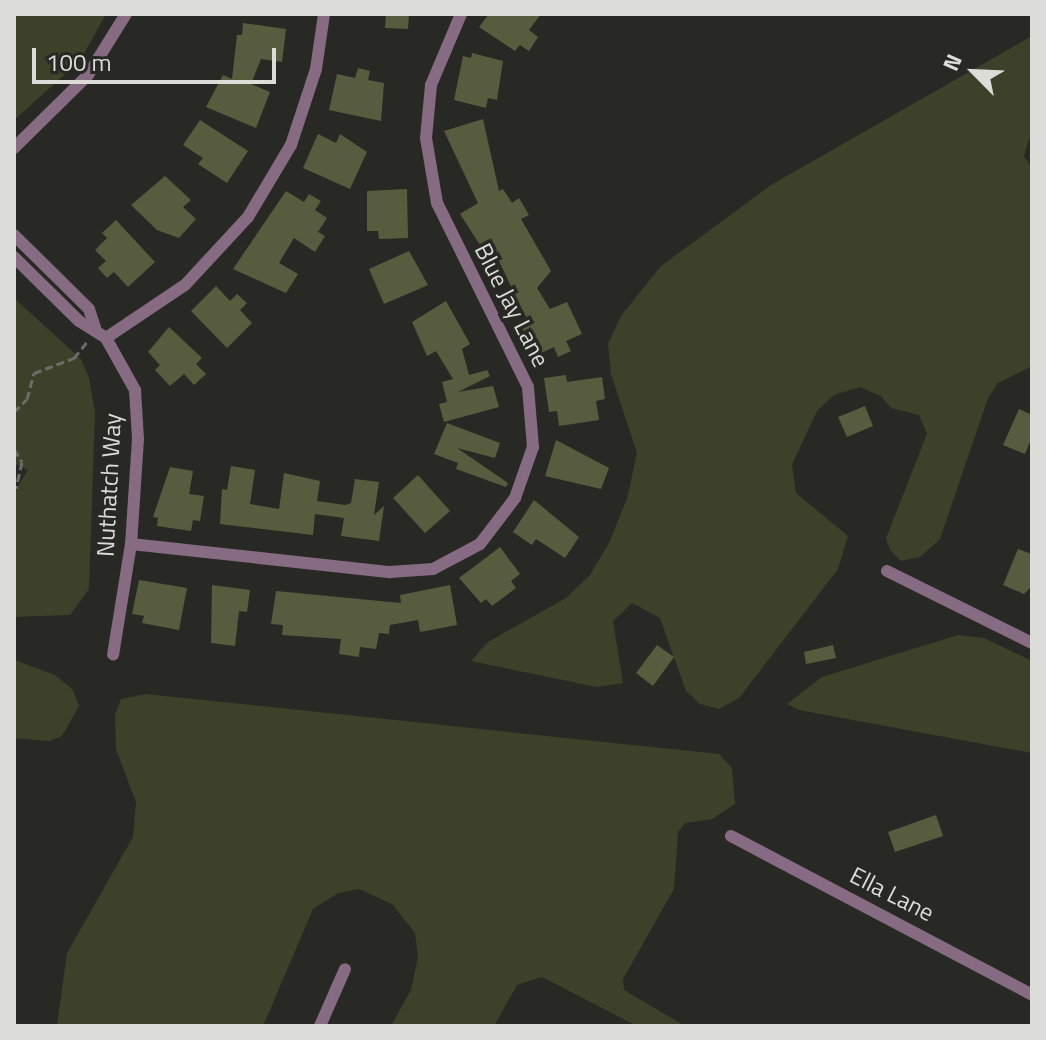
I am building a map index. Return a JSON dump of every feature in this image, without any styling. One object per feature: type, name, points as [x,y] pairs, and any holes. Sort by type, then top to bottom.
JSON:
[{"type":"street","points":[[14,148],[88,75],[126,14]]},
{"type":"street","points":[[106,338],[185,285],[248,217],[291,145],[316,69],[324,14]]},
{"type":"street","name":"Blue Jay Lane","points":[[131,544],[390,572],[433,569],[480,544],[515,498],[533,447],[528,387],[437,203],[426,138],[431,85],[461,14]]},
{"type":"street","name":"Nuthatch Way","points":[[14,235],[89,309],[95,328]]},
{"type":"street","name":"Nuthatch Way","points":[[14,257],[79,321],[95,328],[106,338],[135,390],[138,439],[131,544],[113,655]]},
{"type":"street","points":[[887,571],[1032,643]]},
{"type":"street","name":"Ella Lane","points":[[731,836],[1032,995]]},
{"type":"street","points":[[320,1026],[345,969]]},
{"type":"path","points":[[14,412],[27,399],[34,373],[74,358],[95,328]]},
{"type":"path","points":[[14,449],[22,462],[16,488]]},
{"type":"green space","points":[[14,14],[106,14],[80,61],[14,120]]},
{"type":"green space","points":[[1032,36],[1032,130],[1024,156],[1032,169],[1032,366],[998,383],[988,398],[940,539],[920,557],[901,561],[890,550],[886,538],[927,434],[919,415],[891,408],[881,396],[860,387],[834,395],[817,411],[792,465],[796,493],[848,536],[838,569],[739,698],[719,709],[700,704],[686,691],[660,618],[632,603],[613,621],[623,683],[597,687],[471,661],[488,642],[566,598],[590,575],[609,543],[627,499],[637,453],[611,374],[608,344],[621,316],[661,266],[771,185]]},
{"type":"green space","points":[[14,298],[81,359],[89,378],[95,412],[89,589],[70,615],[14,617],[14,493],[28,470],[14,463]]},
{"type":"green space","points":[[958,635],[984,638],[1032,661],[1032,753],[799,710],[787,704],[822,677]]},
{"type":"green space","points":[[14,660],[55,675],[73,690],[79,706],[62,736],[49,741],[14,738]]},
{"type":"green space","points":[[146,694],[719,754],[732,768],[735,804],[712,819],[685,823],[678,832],[674,889],[623,979],[624,990],[685,1026],[637,1026],[542,977],[517,985],[494,1026],[391,1026],[411,990],[418,957],[415,933],[392,904],[359,889],[338,893],[313,909],[263,1026],[57,1026],[67,953],[133,837],[136,802],[116,749],[115,715],[121,699]]},
{"type":"building","points":[[386,14],[409,14],[408,29],[385,28]]},
{"type":"building","points":[[489,14],[541,14],[529,30],[538,37],[529,51],[520,45],[515,51],[479,27]]},
{"type":"building","points":[[243,23],[286,29],[282,62],[261,59],[251,84],[270,92],[256,128],[206,107],[223,75],[232,79],[237,35],[242,35]]},
{"type":"building","points":[[472,53],[503,61],[497,100],[488,98],[486,108],[454,100],[463,56],[471,58]]},
{"type":"building","points":[[358,68],[370,71],[368,80],[384,83],[381,121],[329,110],[337,74],[355,78]]},
{"type":"building","points":[[483,119],[499,191],[503,189],[512,203],[519,198],[529,215],[521,219],[551,271],[537,288],[550,309],[567,302],[582,334],[566,341],[571,351],[558,357],[554,347],[535,356],[520,324],[527,320],[496,255],[480,245],[460,214],[478,203],[444,131]]},
{"type":"building","points":[[200,120],[248,151],[227,183],[198,164],[203,158],[183,145]]},
{"type":"building","points":[[318,134],[336,143],[340,134],[367,152],[350,189],[303,168]]},
{"type":"building","points":[[165,176],[191,200],[183,207],[196,219],[179,238],[157,230],[131,205]]},
{"type":"building","points":[[407,189],[408,238],[379,239],[378,231],[367,231],[367,191]]},
{"type":"building","points":[[286,191],[304,202],[309,194],[321,201],[315,210],[327,218],[318,232],[325,236],[315,252],[294,238],[279,263],[298,274],[286,293],[233,269]]},
{"type":"building","points":[[116,220],[155,262],[128,287],[114,272],[107,278],[98,268],[106,261],[95,250],[107,238],[102,233]]},
{"type":"building","points":[[409,251],[428,285],[384,304],[369,269]]},
{"type":"building","points":[[216,286],[230,301],[237,294],[247,303],[240,310],[252,323],[227,348],[191,311]]},
{"type":"building","points":[[446,301],[470,344],[462,349],[469,375],[487,370],[490,376],[458,392],[493,386],[499,407],[444,422],[439,404],[447,402],[442,382],[453,379],[436,351],[427,356],[412,322]]},
{"type":"building","points":[[169,327],[202,358],[196,364],[206,374],[194,385],[184,374],[170,386],[155,370],[160,365],[148,352]]},
{"type":"building","points":[[566,375],[567,382],[602,377],[605,399],[596,401],[599,420],[559,426],[557,411],[549,412],[544,378]]},
{"type":"building","points":[[865,406],[873,426],[847,437],[838,417]]},
{"type":"building","points":[[1019,409],[1032,415],[1032,437],[1025,454],[1003,445]]},
{"type":"building","points":[[447,423],[500,443],[495,458],[457,448],[508,483],[506,487],[456,469],[458,463],[434,454]]},
{"type":"building","points":[[556,440],[609,468],[601,489],[545,476]]},
{"type":"building","points":[[231,466],[255,470],[250,504],[279,509],[284,473],[320,481],[317,501],[345,505],[351,503],[355,479],[379,482],[374,515],[384,506],[379,541],[341,536],[344,518],[315,514],[313,535],[220,524],[222,489],[227,490]]},
{"type":"building","points":[[170,467],[193,471],[189,494],[204,496],[200,521],[193,520],[191,531],[157,526],[158,518],[153,517]]},
{"type":"building","points":[[418,475],[450,511],[425,533],[393,498]]},
{"type":"building","points":[[534,500],[579,537],[565,558],[536,539],[532,545],[513,532]]},
{"type":"building","points":[[500,547],[520,574],[511,581],[516,588],[492,606],[486,599],[481,603],[459,578]]},
{"type":"building","points":[[1018,549],[1032,554],[1032,586],[1024,594],[1003,585]]},
{"type":"building","points":[[139,580],[187,588],[179,630],[142,623],[144,616],[132,614]]},
{"type":"building","points":[[212,585],[250,590],[247,612],[239,611],[235,646],[211,643]]},
{"type":"building","points":[[450,585],[457,625],[420,632],[418,620],[390,625],[389,634],[379,633],[376,649],[360,647],[359,657],[339,654],[341,639],[282,635],[283,625],[271,624],[276,591],[401,603],[400,595]]},
{"type":"building","points":[[657,645],[674,657],[653,686],[636,673]]},
{"type":"building","points":[[833,645],[836,658],[806,664],[804,652]]},
{"type":"building","points":[[936,815],[943,836],[895,852],[888,832]]}]
